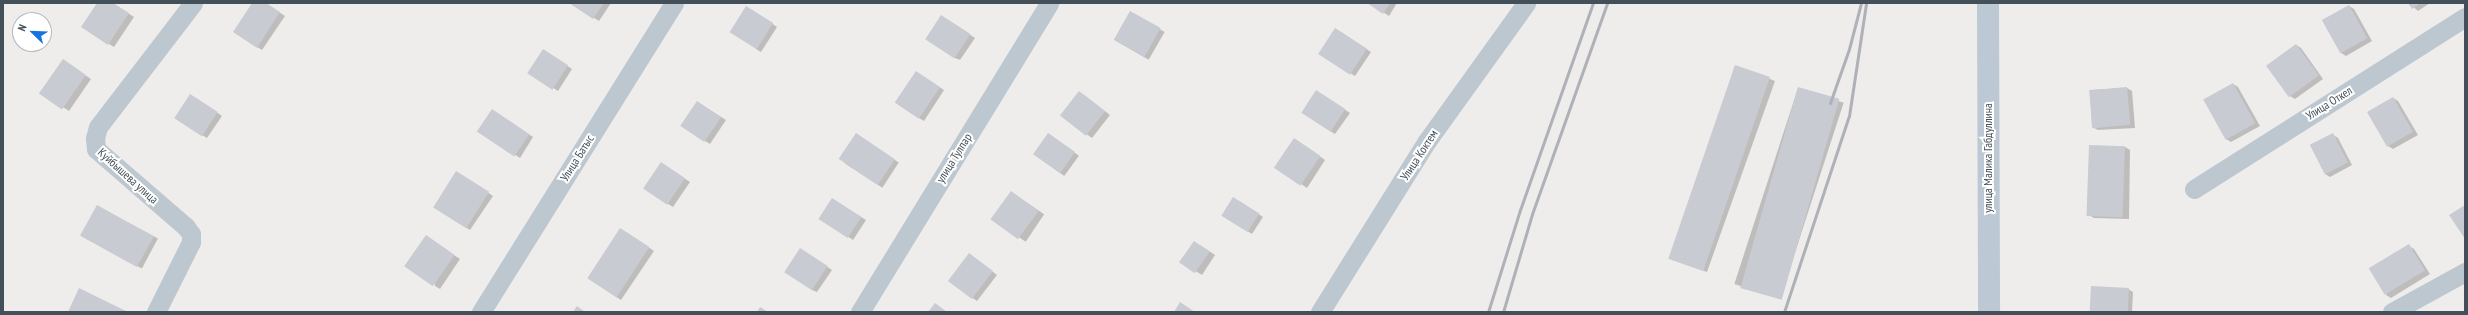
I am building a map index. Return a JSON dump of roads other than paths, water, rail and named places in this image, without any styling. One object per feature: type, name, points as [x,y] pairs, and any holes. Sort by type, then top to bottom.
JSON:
[{"type":"main road","name":"улица Малика Габдуллина","points":[[1988,3],[1988,312]]},
{"type":"street","name":"Куйбышева улица","points":[[156,312],[191,242],[190,234],[96,149],[95,138],[98,127],[193,3]]},
{"type":"street","name":"Улица Батыс","points":[[481,312],[674,3]]},
{"type":"street","name":"улица Тулпар","points":[[860,312],[1049,3]]},
{"type":"street","name":"Улица Коктем","points":[[1320,312],[1427,141],[1526,3]]},
{"type":"street","name":"Улица Откел","points":[[2194,189],[2465,17]]},
{"type":"street","points":[[2392,312],[2465,272]]},
{"type":"railway","points":[[1488,312],[1520,210],[1593,3]]},
{"type":"railway","points":[[1503,312],[1532,214],[1607,3]]},
{"type":"railway","points":[[1830,103],[1849,49],[1861,3]]},
{"type":"railway","points":[[1784,312],[1849,116],[1866,3]]}]
